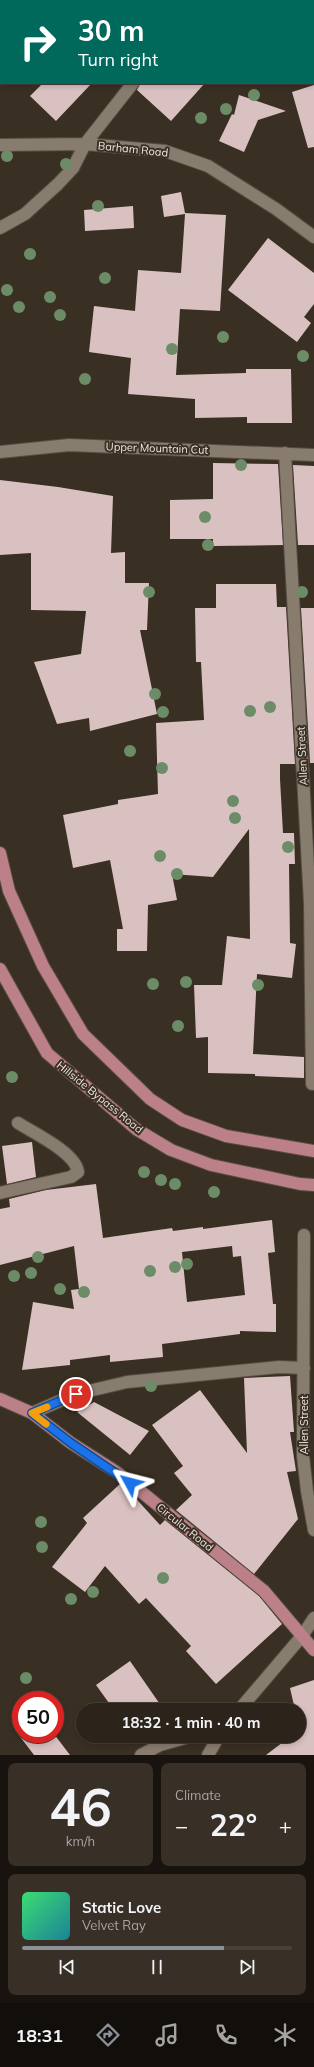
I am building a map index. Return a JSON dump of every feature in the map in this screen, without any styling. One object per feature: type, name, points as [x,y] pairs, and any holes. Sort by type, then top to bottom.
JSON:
[{"type":"main road","points":[[0,853],[9,891],[40,959],[83,1034],[150,1100],[182,1120],[226,1136],[314,1151]]},
{"type":"main road","name":"Hillside Bypass Road","points":[[0,968],[47,1053],[136,1129],[171,1150],[211,1165],[300,1184],[314,1185]]},
{"type":"main road","name":"Circular Road","points":[[0,1399],[32,1413],[71,1443],[118,1473],[264,1591],[314,1650]]},
{"type":"street","points":[[0,228],[25,214],[73,168],[85,144],[132,84]]},
{"type":"street","name":"Barham Road","points":[[0,146],[85,144],[165,151],[208,166],[276,209],[314,237]]},
{"type":"street","name":"Upper Mountain Cut","points":[[0,452],[69,445],[314,455]]},
{"type":"street","name":"Allen Street","points":[[286,453],[310,903],[312,1084]]},
{"type":"street","points":[[0,1193],[71,1176],[78,1172],[77,1165],[65,1153],[18,1123]]},
{"type":"street","name":"Allen Street","points":[[304,1235],[303,1456],[314,1530]]},
{"type":"street","points":[[32,1413],[76,1394],[127,1382],[279,1367],[304,1368]]},
{"type":"street","points":[[245,1703],[302,1636],[314,1618]]},
{"type":"street","points":[[141,1755],[167,1743]]},
{"type":"street","points":[[208,1755],[215,1743]]},
{"type":"building","points":[[42,84],[91,84],[56,121],[30,96]]},
{"type":"building","points":[[140,84],[204,84],[171,121],[137,90]]},
{"type":"building","points":[[314,85],[314,147],[308,148],[292,92]]},
{"type":"building","points":[[239,95],[286,111],[258,120],[244,152],[219,141],[232,114],[234,115]]},
{"type":"building","points":[[181,192],[185,213],[226,215],[220,311],[180,309],[176,375],[246,373],[246,369],[291,369],[292,423],[247,423],[247,417],[195,418],[195,399],[128,394],[131,358],[89,352],[94,306],[135,311],[138,270],[181,273],[185,214],[164,217],[161,196]]},
{"type":"building","points":[[133,206],[134,228],[85,231],[84,210]]},
{"type":"building","points":[[268,238],[314,273],[314,304],[304,317],[311,323],[297,342],[228,290]]},
{"type":"building","points":[[213,463],[278,464],[283,545],[213,546],[213,539],[170,539],[170,500],[213,499]]},
{"type":"building","points":[[293,465],[314,466],[314,545],[298,545]]},
{"type":"building","points":[[0,480],[58,487],[113,496],[111,553],[125,552],[125,583],[149,583],[147,630],[140,630],[157,714],[90,731],[89,718],[57,724],[34,662],[81,654],[86,611],[31,610],[31,553],[0,555]]},
{"type":"building","points":[[216,584],[276,584],[277,607],[286,607],[295,764],[280,764],[280,779],[283,833],[294,833],[295,864],[289,864],[290,943],[296,944],[292,978],[257,974],[253,1054],[304,1057],[304,1078],[255,1076],[255,1074],[208,1073],[208,1037],[196,1038],[194,985],[222,985],[227,936],[250,939],[249,829],[213,877],[172,874],[177,900],[148,905],[147,951],[117,951],[117,929],[123,929],[110,860],[73,868],[63,815],[118,804],[118,800],[158,794],[156,723],[204,720],[201,662],[196,662],[195,608],[216,608]]},
{"type":"building","points":[[301,608],[314,608],[314,763],[310,763]]},
{"type":"building","points":[[32,1142],[36,1177],[7,1184],[2,1146]]},
{"type":"building","points":[[96,1184],[103,1238],[172,1228],[173,1231],[203,1227],[203,1229],[272,1220],[275,1252],[268,1253],[273,1304],[276,1304],[276,1332],[240,1331],[240,1334],[162,1344],[163,1357],[110,1362],[110,1355],[70,1360],[70,1365],[22,1370],[33,1302],[74,1309],[71,1290],[79,1289],[74,1246],[0,1265],[0,1209],[10,1207],[9,1199],[46,1190]],"holes":[[[232,1246],[233,1257],[241,1256],[245,1295],[187,1302],[182,1252]]]},
{"type":"building","points":[[290,1376],[294,1432],[290,1432],[296,1471],[287,1472],[298,1519],[254,1574],[176,1510],[192,1495],[174,1473],[183,1466],[152,1425],[200,1390],[247,1453],[244,1378]]},
{"type":"building","points":[[94,1402],[149,1431],[130,1455],[77,1412]]},
{"type":"building","points":[[120,1484],[130,1492],[160,1525],[165,1520],[259,1596],[282,1624],[216,1684],[186,1651],[191,1646],[146,1598],[139,1604],[105,1566],[85,1592],[52,1567],[87,1523],[83,1518]]},
{"type":"building","points":[[130,1661],[159,1703],[109,1703],[96,1685]]},
{"type":"building","points":[[314,1680],[314,1755],[266,1755],[282,1743],[306,1743],[306,1703],[293,1703],[290,1688]]},
{"type":"building","points":[[25,1743],[61,1743],[70,1755],[34,1755]]},
{"type":"slow traffic","points":[[46,1424],[32,1413],[47,1407]]},
{"type":"route","points":[[76,1394],[32,1413],[71,1443],[118,1473],[130,1483]]}]
